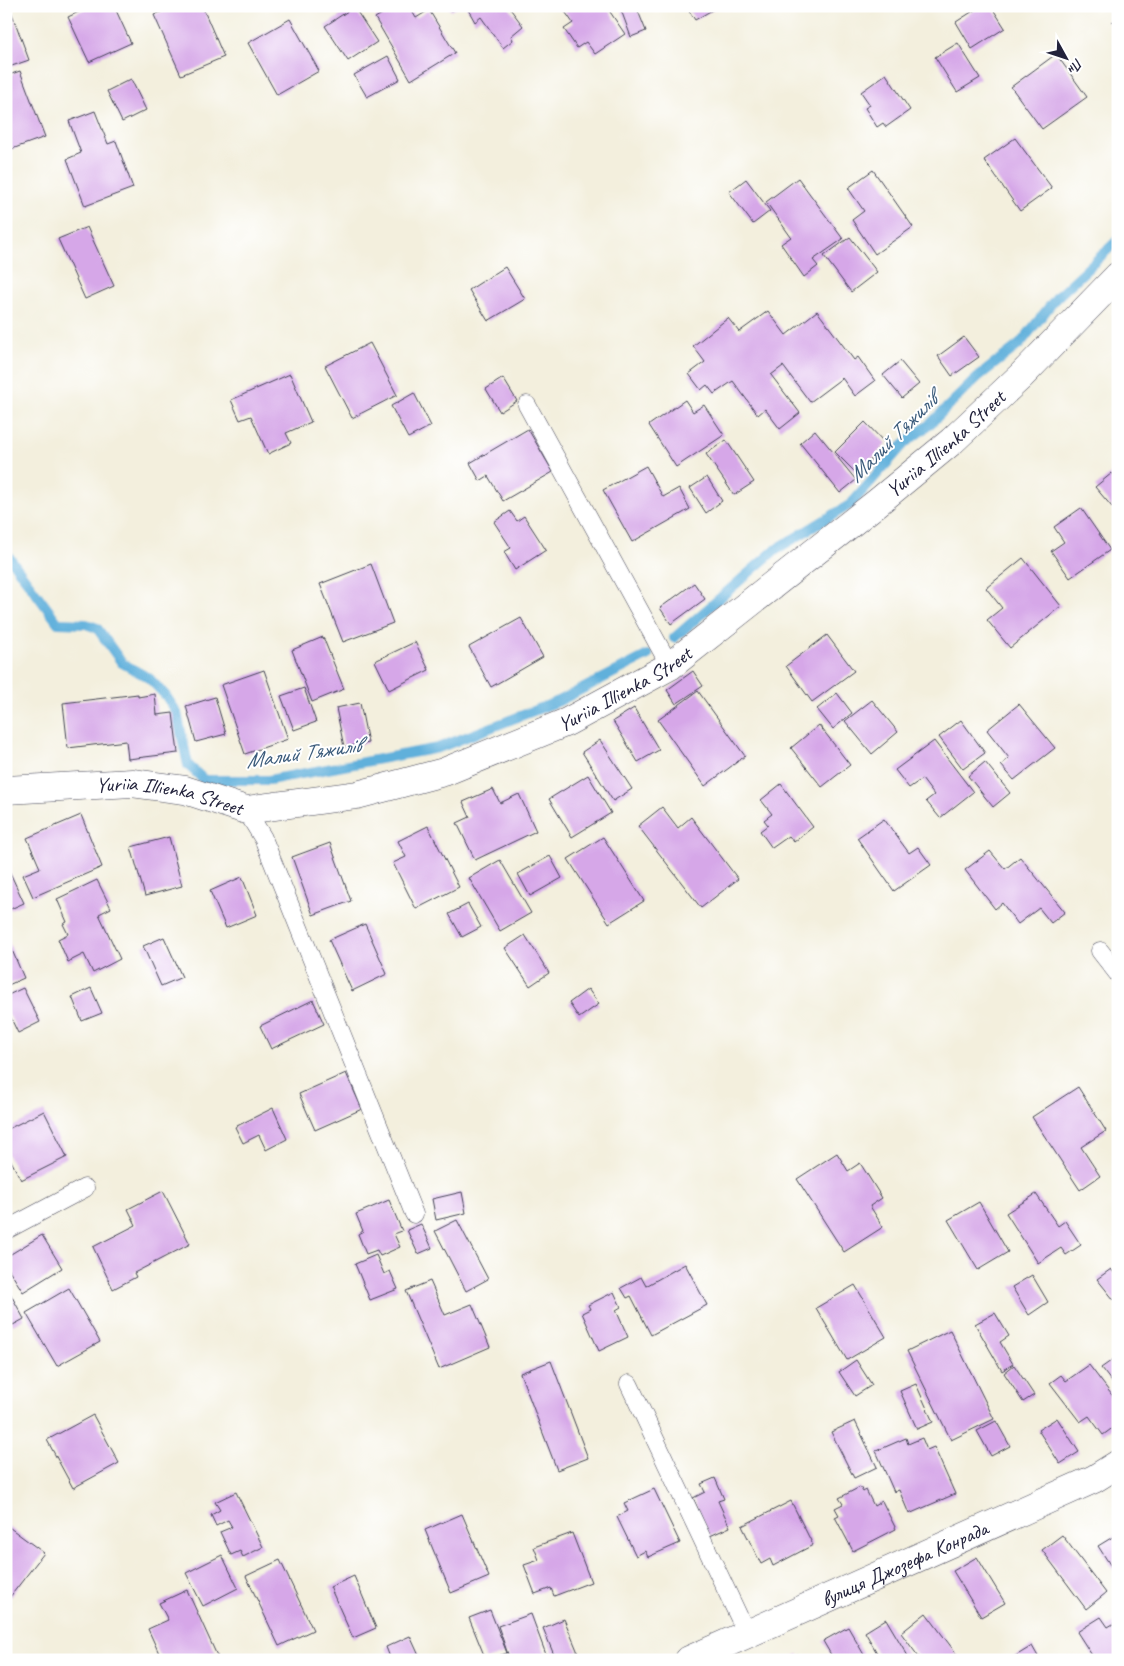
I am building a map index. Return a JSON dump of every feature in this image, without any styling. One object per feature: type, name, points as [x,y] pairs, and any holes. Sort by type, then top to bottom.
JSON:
[{"type":"street","name":"Yuriia Illienka Street","points":[[6,790],[132,783],[185,790],[246,810],[356,795],[444,772],[567,722],[670,666],[878,502],[952,440],[1021,376],[1118,276]]},
{"type":"street","name":"вулиця Джозефа Конрада","points":[[689,1660],[1094,1480],[1118,1464]]},
{"type":"lane","points":[[527,405],[670,666]]},
{"type":"lane","points":[[246,810],[263,838],[414,1214]]},
{"type":"lane","points":[[1100,950],[1118,974]]},
{"type":"lane","points":[[6,1230],[85,1188]]},
{"type":"lane","points":[[629,1384],[747,1634]]},
{"type":"building","points":[[91,6],[114,6],[131,43],[89,62],[68,17]]},
{"type":"building","points":[[161,6],[202,6],[224,57],[181,75],[154,15],[163,11]]},
{"type":"building","points":[[323,6],[336,6],[325,11]]},
{"type":"building","points":[[395,6],[409,6],[416,18],[429,10],[455,53],[411,80],[375,18]]},
{"type":"building","points":[[448,6],[460,6],[451,11]]},
{"type":"building","points":[[466,6],[508,6],[523,26],[511,36],[513,40],[503,48],[481,17],[475,22]]},
{"type":"building","points":[[561,6],[606,6],[625,34],[595,54],[586,42],[577,48],[564,29],[573,23]]},
{"type":"building","points":[[630,6],[636,6],[646,31],[631,37],[621,10]]},
{"type":"building","points":[[686,6],[719,6],[695,20]]},
{"type":"building","points":[[981,6],[991,6],[1005,28],[972,49],[956,22]]},
{"type":"building","points":[[354,7],[377,42],[348,61],[325,26]]},
{"type":"building","points":[[11,11],[29,60],[6,68],[6,13]]},
{"type":"building","points":[[1118,18],[1118,29],[1112,22]]},
{"type":"building","points":[[290,19],[319,71],[277,95],[248,43]]},
{"type":"building","points":[[958,43],[980,78],[957,92],[935,57]]},
{"type":"building","points":[[1056,54],[1087,97],[1042,129],[1011,87]]},
{"type":"building","points":[[388,56],[400,79],[367,97],[354,75]]},
{"type":"building","points":[[20,71],[45,137],[12,149],[6,133],[6,76]]},
{"type":"building","points":[[886,74],[910,110],[886,127],[883,123],[877,127],[865,108],[870,105],[861,92]]},
{"type":"building","points":[[131,79],[146,110],[122,122],[107,91]]},
{"type":"building","points":[[95,111],[108,144],[116,141],[133,188],[85,206],[67,159],[81,153],[69,121]]},
{"type":"building","points":[[1015,138],[1052,188],[1020,211],[984,160]]},
{"type":"building","points":[[873,170],[913,227],[875,254],[852,220],[864,211],[848,188]]},
{"type":"building","points":[[798,178],[843,239],[813,260],[818,266],[804,277],[781,244],[791,237],[766,202]]},
{"type":"building","points":[[746,179],[770,211],[753,224],[729,192]]},
{"type":"building","points":[[87,227],[114,286],[85,299],[58,239]]},
{"type":"building","points":[[850,237],[877,272],[851,292],[824,256]]},
{"type":"building","points":[[505,267],[525,299],[488,321],[469,290]]},
{"type":"building","points":[[768,311],[786,335],[817,311],[854,360],[858,357],[875,381],[855,396],[842,378],[810,402],[783,366],[771,375],[800,413],[780,429],[765,409],[758,415],[733,381],[714,394],[707,385],[701,390],[689,374],[705,362],[693,346],[728,318],[739,332]]},
{"type":"building","points":[[964,337],[979,357],[952,376],[938,356]]},
{"type":"building","points":[[370,343],[397,395],[352,418],[325,366]]},
{"type":"building","points":[[900,361],[919,384],[902,398],[883,375]]},
{"type":"building","points":[[290,374],[311,422],[286,433],[291,443],[268,454],[251,416],[240,420],[231,400]]},
{"type":"building","points":[[503,378],[517,401],[500,412],[486,389]]},
{"type":"building","points":[[414,393],[431,426],[408,438],[391,406]]},
{"type":"building","points":[[685,400],[693,412],[704,405],[724,435],[676,467],[649,425]]},
{"type":"building","points":[[865,422],[886,444],[857,474],[835,452]]},
{"type":"building","points":[[528,429],[553,472],[503,501],[488,476],[480,481],[470,463]]},
{"type":"building","points":[[815,430],[856,480],[840,493],[800,443]]},
{"type":"building","points":[[726,440],[754,482],[734,495],[706,454]]},
{"type":"building","points":[[646,466],[663,497],[679,488],[690,509],[632,542],[603,490]]},
{"type":"building","points":[[1112,473],[1118,480],[1118,514],[1095,487]]},
{"type":"building","points":[[707,477],[722,501],[706,513],[690,488]]},
{"type":"building","points":[[1081,508],[1110,550],[1070,578],[1051,551],[1064,542],[1054,527]]},
{"type":"building","points":[[510,511],[517,521],[524,516],[546,550],[515,570],[504,552],[511,548],[494,522]]},
{"type":"building","points":[[1023,558],[1061,606],[1010,648],[987,620],[1002,608],[986,588]]},
{"type":"building","points":[[371,564],[393,623],[343,642],[320,584]]},
{"type":"building","points":[[694,583],[705,599],[671,624],[660,608]]},
{"type":"building","points":[[521,618],[543,657],[491,687],[469,647]]},
{"type":"building","points":[[827,635],[854,671],[812,702],[786,666]]},
{"type":"building","points":[[323,637],[344,689],[312,702],[292,650]]},
{"type":"building","points":[[415,642],[429,670],[389,690],[375,661]]},
{"type":"building","points":[[264,670],[288,739],[245,754],[221,685]]},
{"type":"building","points":[[693,671],[703,686],[676,704],[667,690]]},
{"type":"building","points":[[304,688],[316,722],[294,730],[281,696]]},
{"type":"building","points":[[698,691],[745,756],[705,786],[658,720]]},
{"type":"building","points":[[837,693],[852,713],[833,729],[817,709]]},
{"type":"building","points":[[138,694],[138,697],[155,694],[157,715],[173,713],[178,753],[128,759],[126,741],[68,748],[63,703]]},
{"type":"building","points":[[215,697],[226,734],[196,742],[186,706]]},
{"type":"building","points":[[872,700],[898,732],[872,754],[845,721]]},
{"type":"building","points":[[360,703],[368,743],[344,747],[336,708]]},
{"type":"building","points":[[1019,704],[1055,748],[1014,780],[1001,765],[1009,758],[987,730]]},
{"type":"building","points":[[634,708],[659,750],[638,762],[613,721]]},
{"type":"building","points":[[961,720],[985,753],[963,769],[939,737]]},
{"type":"building","points":[[819,725],[850,765],[822,787],[791,748]]},
{"type":"building","points":[[600,740],[632,789],[613,801],[582,752]]},
{"type":"building","points":[[934,741],[973,792],[940,818],[926,801],[934,795],[922,779],[909,788],[895,770]]},
{"type":"building","points":[[985,762],[1010,793],[993,807],[968,776]]},
{"type":"building","points":[[588,775],[611,813],[572,837],[549,799]]},
{"type":"building","points":[[781,784],[813,827],[794,842],[789,836],[772,848],[760,831],[768,825],[764,820],[772,814],[761,800]]},
{"type":"building","points":[[493,789],[500,803],[519,794],[536,831],[475,860],[457,823],[470,817],[463,802]]},
{"type":"building","points":[[662,807],[678,828],[691,817],[738,879],[701,908],[638,826]]},
{"type":"building","points":[[81,815],[102,867],[33,897],[23,875],[40,868],[27,838]]},
{"type":"building","points":[[884,819],[909,853],[918,847],[931,865],[894,891],[857,838]]},
{"type":"building","points":[[428,826],[459,887],[416,909],[393,863],[406,857],[398,841]]},
{"type":"building","points":[[169,837],[182,886],[145,896],[131,847]]},
{"type":"building","points":[[603,837],[644,901],[609,923],[568,859]]},
{"type":"building","points":[[330,843],[351,901],[313,915],[292,857]]},
{"type":"building","points":[[990,851],[1005,869],[1020,857],[1065,912],[1051,923],[1039,908],[1018,924],[1002,903],[995,909],[965,870]]},
{"type":"building","points":[[550,856],[562,878],[530,896],[518,874]]},
{"type":"building","points":[[500,860],[531,913],[500,931],[469,878]]},
{"type":"building","points":[[6,864],[24,903],[6,911]]},
{"type":"building","points":[[242,877],[257,915],[226,928],[210,891]]},
{"type":"building","points":[[97,880],[111,908],[99,914],[120,959],[93,973],[84,954],[68,962],[58,939],[68,934],[63,924],[67,922],[57,899]]},
{"type":"building","points":[[468,904],[481,927],[462,937],[449,914]]},
{"type":"building","points":[[365,924],[387,974],[352,991],[329,940]]},
{"type":"building","points":[[525,935],[549,973],[530,986],[505,948]]},
{"type":"building","points":[[6,936],[24,978],[6,986]]},
{"type":"building","points":[[164,937],[182,977],[161,986],[143,946]]},
{"type":"building","points":[[23,988],[40,1022],[18,1033],[6,1008],[6,996]]},
{"type":"building","points":[[91,988],[102,1013],[82,1021],[72,997]]},
{"type":"building","points":[[588,989],[599,1004],[579,1018],[569,1003]]},
{"type":"building","points":[[313,1000],[324,1024],[271,1049],[260,1026]]},
{"type":"building","points":[[346,1073],[362,1109],[315,1130],[299,1094]]},
{"type":"building","points":[[1078,1087],[1106,1131],[1081,1147],[1100,1176],[1080,1190],[1032,1117]]},
{"type":"building","points":[[273,1108],[287,1139],[266,1150],[259,1135],[243,1143],[235,1127]]},
{"type":"building","points":[[44,1111],[67,1157],[21,1180],[6,1151],[6,1130]]},
{"type":"building","points":[[837,1153],[848,1171],[860,1163],[882,1198],[870,1206],[883,1227],[844,1252],[797,1179]]},
{"type":"building","points":[[163,1191],[190,1244],[134,1273],[136,1277],[113,1289],[93,1247],[136,1225],[128,1209]]},
{"type":"building","points":[[462,1192],[466,1213],[436,1220],[432,1199]]},
{"type":"building","points":[[1036,1194],[1058,1226],[1065,1221],[1081,1245],[1066,1255],[1061,1248],[1038,1263],[1006,1213]]},
{"type":"building","points":[[389,1200],[402,1231],[394,1234],[400,1247],[380,1256],[377,1250],[366,1254],[358,1234],[363,1231],[356,1214]]},
{"type":"building","points":[[979,1202],[1008,1252],[978,1270],[948,1220]]},
{"type":"building","points":[[457,1220],[488,1279],[466,1291],[435,1231]]},
{"type":"building","points":[[421,1224],[432,1248],[418,1254],[407,1230]]},
{"type":"building","points":[[42,1235],[62,1268],[23,1292],[6,1265],[6,1257]]},
{"type":"building","points":[[376,1255],[384,1274],[390,1271],[398,1289],[370,1300],[355,1264]]},
{"type":"building","points":[[685,1264],[707,1305],[651,1335],[631,1296],[627,1298],[621,1288],[641,1277],[646,1286]]},
{"type":"building","points":[[1111,1269],[1118,1278],[1118,1305],[1097,1279]]},
{"type":"building","points":[[1032,1275],[1048,1302],[1029,1315],[1012,1287]]},
{"type":"building","points":[[430,1281],[445,1315],[472,1304],[490,1347],[439,1369],[406,1291]]},
{"type":"building","points":[[855,1285],[886,1337],[847,1360],[816,1308]]},
{"type":"building","points":[[69,1288],[100,1342],[57,1366],[26,1313]]},
{"type":"building","points":[[614,1292],[621,1307],[616,1310],[628,1337],[599,1351],[582,1313],[590,1309],[588,1305]]},
{"type":"building","points":[[10,1293],[24,1319],[13,1325],[6,1314],[6,1295]]},
{"type":"building","points":[[995,1313],[1009,1336],[1000,1342],[1013,1364],[1002,1371],[975,1324]]},
{"type":"building","points":[[950,1330],[994,1419],[951,1440],[907,1351]]},
{"type":"building","points":[[1118,1356],[1118,1390],[1101,1368]]},
{"type":"building","points":[[856,1360],[872,1385],[855,1396],[839,1372]]},
{"type":"building","points":[[551,1361],[588,1458],[557,1470],[520,1373]]},
{"type":"building","points":[[1014,1365],[1034,1395],[1023,1402],[1004,1373]]},
{"type":"building","points":[[1089,1365],[1118,1403],[1118,1424],[1103,1435],[1089,1416],[1080,1422],[1050,1383],[1061,1375],[1066,1381]]},
{"type":"building","points":[[916,1384],[933,1422],[917,1429],[900,1391]]},
{"type":"building","points":[[93,1415],[119,1463],[73,1488],[47,1440]]},
{"type":"building","points":[[1057,1418],[1079,1452],[1060,1464],[1038,1430]]},
{"type":"building","points":[[855,1421],[877,1467],[854,1478],[831,1432]]},
{"type":"building","points":[[996,1421],[1010,1446],[991,1456],[977,1431]]},
{"type":"building","points":[[906,1438],[908,1444],[922,1438],[927,1450],[934,1447],[955,1494],[909,1514],[899,1490],[894,1492],[876,1451]]},
{"type":"building","points":[[715,1478],[724,1499],[718,1501],[730,1527],[710,1536],[693,1498],[705,1492],[701,1484]]},
{"type":"building","points":[[860,1487],[863,1492],[866,1490],[874,1506],[882,1501],[896,1529],[853,1551],[835,1517],[839,1515],[835,1508],[843,1504],[839,1498]]},
{"type":"building","points":[[654,1489],[680,1543],[648,1557],[645,1551],[636,1556],[617,1517],[628,1511],[624,1503]]},
{"type":"building","points":[[236,1492],[263,1547],[243,1557],[240,1551],[231,1555],[220,1532],[232,1527],[228,1520],[216,1526],[211,1515],[220,1510],[215,1502]]},
{"type":"building","points":[[791,1501],[813,1545],[773,1566],[770,1559],[761,1564],[742,1526]]},
{"type":"building","points":[[462,1514],[489,1577],[451,1593],[425,1530]]},
{"type":"building","points":[[6,1525],[44,1553],[6,1602]]},
{"type":"building","points":[[572,1533],[591,1582],[554,1596],[551,1588],[535,1594],[524,1565],[539,1560],[534,1547]]},
{"type":"building","points":[[1062,1535],[1106,1593],[1086,1609],[1042,1550]]},
{"type":"building","points":[[1116,1535],[1118,1538],[1118,1577],[1098,1546]]},
{"type":"building","points":[[222,1555],[238,1588],[203,1606],[186,1573]]},
{"type":"building","points":[[977,1557],[1005,1603],[981,1617],[953,1571]]},
{"type":"building","points":[[280,1560],[313,1630],[279,1646],[246,1576]]},
{"type":"building","points":[[354,1576],[376,1628],[353,1638],[330,1587]]},
{"type":"building","points":[[187,1590],[219,1660],[162,1660],[148,1629],[168,1620],[159,1603]]},
{"type":"building","points":[[490,1610],[507,1653],[486,1660],[469,1618]]},
{"type":"building","points":[[926,1613],[961,1660],[921,1660],[901,1633]]},
{"type":"building","points":[[531,1614],[548,1660],[510,1660],[498,1626]]},
{"type":"building","points":[[1101,1617],[1108,1627],[1118,1621],[1118,1660],[1095,1660],[1077,1632]]},
{"type":"building","points":[[564,1619],[579,1655],[568,1660],[556,1660],[543,1628]]},
{"type":"building","points":[[886,1619],[908,1656],[902,1660],[881,1660],[865,1632]]},
{"type":"building","points":[[848,1627],[867,1660],[834,1660],[823,1641]]},
{"type":"building","points":[[410,1636],[421,1660],[391,1660],[386,1647]]},
{"type":"building","points":[[1032,1646],[1040,1660],[1009,1660]]},
{"type":"building","points":[[798,1654],[802,1660],[788,1660]]},
{"type":"waterway","name":"Малий Тяжилів","points":[[674,638],[775,550],[851,504],[905,443],[930,424],[979,376],[1020,344],[1056,298],[1118,240]]},
{"type":"waterway","name":"Малий Тяжилів","points":[[6,553],[58,623],[86,624],[97,628],[122,663],[149,678],[166,696],[177,713],[188,765],[204,780],[269,780],[438,748],[559,701],[648,655]]}]
